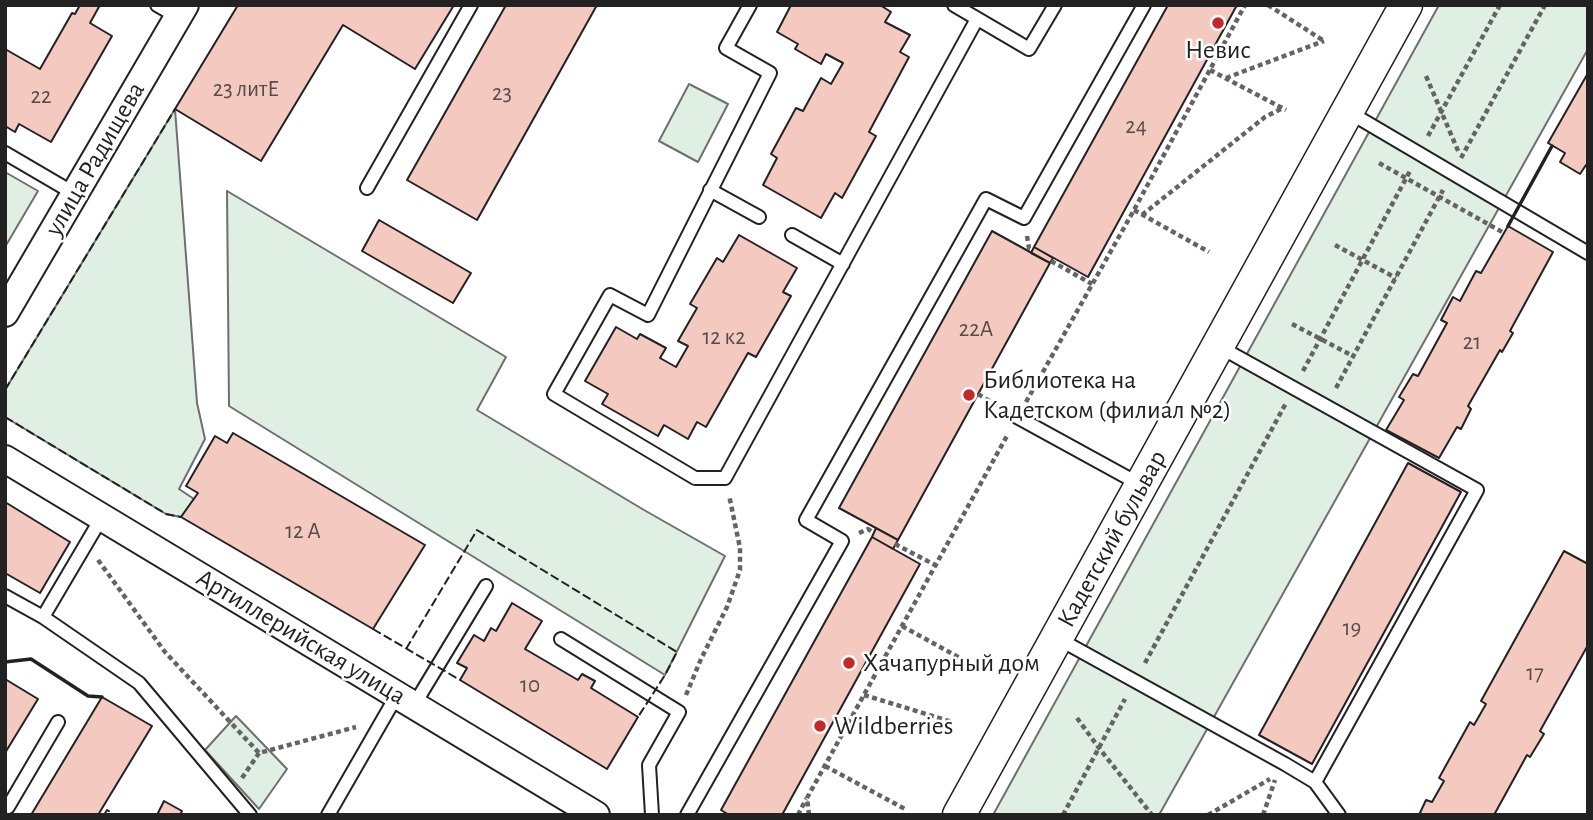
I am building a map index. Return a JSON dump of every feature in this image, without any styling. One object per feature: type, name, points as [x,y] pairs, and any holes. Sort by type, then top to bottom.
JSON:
[{"type":"street","name":"Кадетский бульвар","points":[[960,815],[1406,5]]},
{"type":"street","name":"улица Радищева","points":[[5,313],[75,194],[173,9]]},
{"type":"street","name":"Артиллерийская улица","points":[[5,459],[596,815]]},
{"type":"lane","points":[[367,188],[471,5]]},
{"type":"lane","points":[[750,5],[726,48],[770,74],[648,315],[610,295],[554,394],[695,478],[725,478],[977,19]]},
{"type":"lane","points":[[954,5],[1029,49],[1055,5]]},
{"type":"lane","points":[[687,815],[842,541],[806,520],[986,199],[1024,218],[1144,5]]},
{"type":"lane","points":[[1348,111],[1588,253]]},
{"type":"lane","points":[[5,153],[75,194]]},
{"type":"lane","points":[[710,190],[759,217]]},
{"type":"lane","points":[[792,235],[843,264]]},
{"type":"lane","points":[[1218,346],[1477,490],[1315,782]]},
{"type":"lane","points":[[1017,417],[1141,485]]},
{"type":"lane","points":[[43,617],[102,517]]},
{"type":"lane","points":[[328,815],[486,586]]},
{"type":"lane","points":[[5,596],[43,617],[139,683],[250,815]]},
{"type":"lane","points":[[1057,638],[1315,782],[1339,815]]},
{"type":"lane","points":[[561,639],[680,712],[649,765],[652,815]]},
{"type":"lane","points":[[5,805],[8,807],[58,722]]},
{"type":"path","points":[[1226,78],[1324,41],[1268,5]]},
{"type":"path","points":[[1301,375],[1500,5]]},
{"type":"path","points":[[1326,406],[1543,6]]},
{"type":"path","points":[[1142,215],[1265,117],[1284,109],[1210,70]]},
{"type":"path","points":[[1426,76],[1461,158]]},
{"type":"path","points":[[1379,163],[1504,233]]},
{"type":"path","points":[[1134,210],[1209,252]]},
{"type":"path","points":[[1335,245],[1396,278]]},
{"type":"path","points":[[1051,261],[1092,284]]},
{"type":"path","points":[[1292,324],[1353,356]]},
{"type":"path","points":[[978,394],[1017,417]]},
{"type":"path","points":[[1140,672],[1289,396]]},
{"type":"path","points":[[680,712],[701,659],[727,607],[740,570],[740,548],[725,478]]},
{"type":"path","points":[[895,544],[936,565]]},
{"type":"path","points":[[85,545],[165,652],[259,752]]},
{"type":"path","points":[[902,626],[980,669]]},
{"type":"path","points":[[864,695],[952,722]]},
{"type":"path","points":[[1063,815],[1126,698]]},
{"type":"path","points":[[1077,719],[1152,815]]},
{"type":"path","points":[[232,793],[259,752],[363,725]]},
{"type":"path","points":[[825,766],[905,809]]},
{"type":"path","points":[[1208,815],[1277,776],[1263,815]]},
{"type":"path","points":[[797,815],[807,798]]},
{"type":"green space","points":[[1439,5],[1588,5],[1588,49],[1159,815],[993,815]]},
{"type":"green space","points":[[689,84],[728,104],[698,162],[659,141]]},
{"type":"green space","points":[[175,109],[197,403],[205,439],[179,489],[194,499],[181,517],[166,514],[5,417],[5,390]]},
{"type":"green space","points":[[5,172],[38,191],[5,247]]},
{"type":"green space","points":[[227,191],[506,357],[477,410],[725,556],[665,675],[229,406]]},
{"type":"green space","points":[[236,716],[287,769],[259,809],[205,750]]},
{"type":"building","points":[[80,5],[100,5],[90,23],[112,36],[51,142],[19,124],[15,132],[5,126],[5,49],[40,69],[72,13],[75,14]]},
{"type":"building","points":[[238,5],[454,5],[415,69],[343,25],[261,161],[175,109]]},
{"type":"building","points":[[506,5],[597,5],[477,220],[407,180]]},
{"type":"building","points":[[791,5],[880,5],[891,12],[885,22],[910,35],[900,52],[909,57],[869,132],[876,136],[842,198],[835,193],[821,218],[763,185],[777,158],[771,154],[796,108],[803,111],[821,78],[831,84],[843,63],[826,54],[821,64],[795,49],[798,44],[777,32]]},
{"type":"building","points":[[1168,5],[1237,5],[1088,277],[1034,247]]},
{"type":"building","points":[[1588,73],[1588,166],[1586,165],[1580,174],[1560,162],[1565,153],[1548,143]]},
{"type":"building","points":[[379,220],[471,273],[453,303],[362,251]]},
{"type":"building","points":[[1508,226],[1553,252],[1510,331],[1513,333],[1502,352],[1500,350],[1468,406],[1471,409],[1461,429],[1457,427],[1439,458],[1386,430],[1404,400],[1399,397],[1413,374],[1418,376],[1447,323],[1441,320],[1453,297],[1460,301],[1476,271],[1481,273]]},
{"type":"building","points":[[992,231],[1050,263],[898,540],[839,508]]},
{"type":"building","points":[[739,235],[797,268],[783,292],[791,296],[756,357],[748,353],[706,427],[697,422],[688,439],[664,425],[658,436],[602,404],[608,394],[585,381],[616,327],[637,339],[640,334],[666,348],[660,358],[676,367],[688,346],[678,341],[697,308],[690,304],[717,258],[723,262]]},
{"type":"building","points":[[1034,247],[1053,258],[1050,263],[1031,253]]},
{"type":"building","points":[[233,433],[425,545],[373,629],[181,517],[198,493],[186,486],[215,436],[227,443]]},
{"type":"building","points":[[1408,463],[1461,492],[1312,764],[1259,735]]},
{"type":"building","points":[[5,502],[70,542],[40,593],[5,573]]},
{"type":"building","points":[[876,528],[898,540],[893,549],[872,537]]},
{"type":"building","points":[[872,537],[920,564],[782,815],[729,815],[721,810]]},
{"type":"building","points":[[1564,551],[1588,564],[1588,645],[1540,731],[1544,734],[1530,757],[1527,755],[1494,815],[1419,815],[1426,800],[1432,802],[1444,781],[1439,778],[1470,722],[1474,725],[1486,704],[1481,701]]},
{"type":"building","points":[[512,603],[542,621],[525,649],[578,680],[582,674],[595,681],[591,688],[638,717],[607,769],[460,680],[467,668],[457,663],[474,635],[484,641],[491,628],[496,631]]},
{"type":"building","points":[[5,679],[38,699],[5,753]]},
{"type":"building","points":[[102,697],[152,726],[98,815],[31,815]]},
{"type":"building","points":[[164,801],[182,811],[180,815],[157,815]]},
{"type":"fence","points":[[5,390],[175,109]]},
{"type":"fence","points":[[5,417],[166,514],[181,517]]},
{"type":"fence","points":[[406,649],[477,530],[677,652],[638,717]]},
{"type":"fence","points":[[373,629],[460,680]]},
{"type":"fence","points":[[104,815],[107,810],[115,815]]},
{"type":"wall","points":[[1508,226],[1552,146]]},
{"type":"wall","points":[[5,662],[31,659],[88,696],[102,697]]},
{"type":"place","name":"Невис","points":[[1218,23]]},
{"type":"place","name":"Библиотека на Кадетском (филиал №2)","points":[[969,395]]},
{"type":"place","name":"Хачапурный дом","points":[[849,663]]},
{"type":"place","name":"Wildberries","points":[[820,726]]}]
